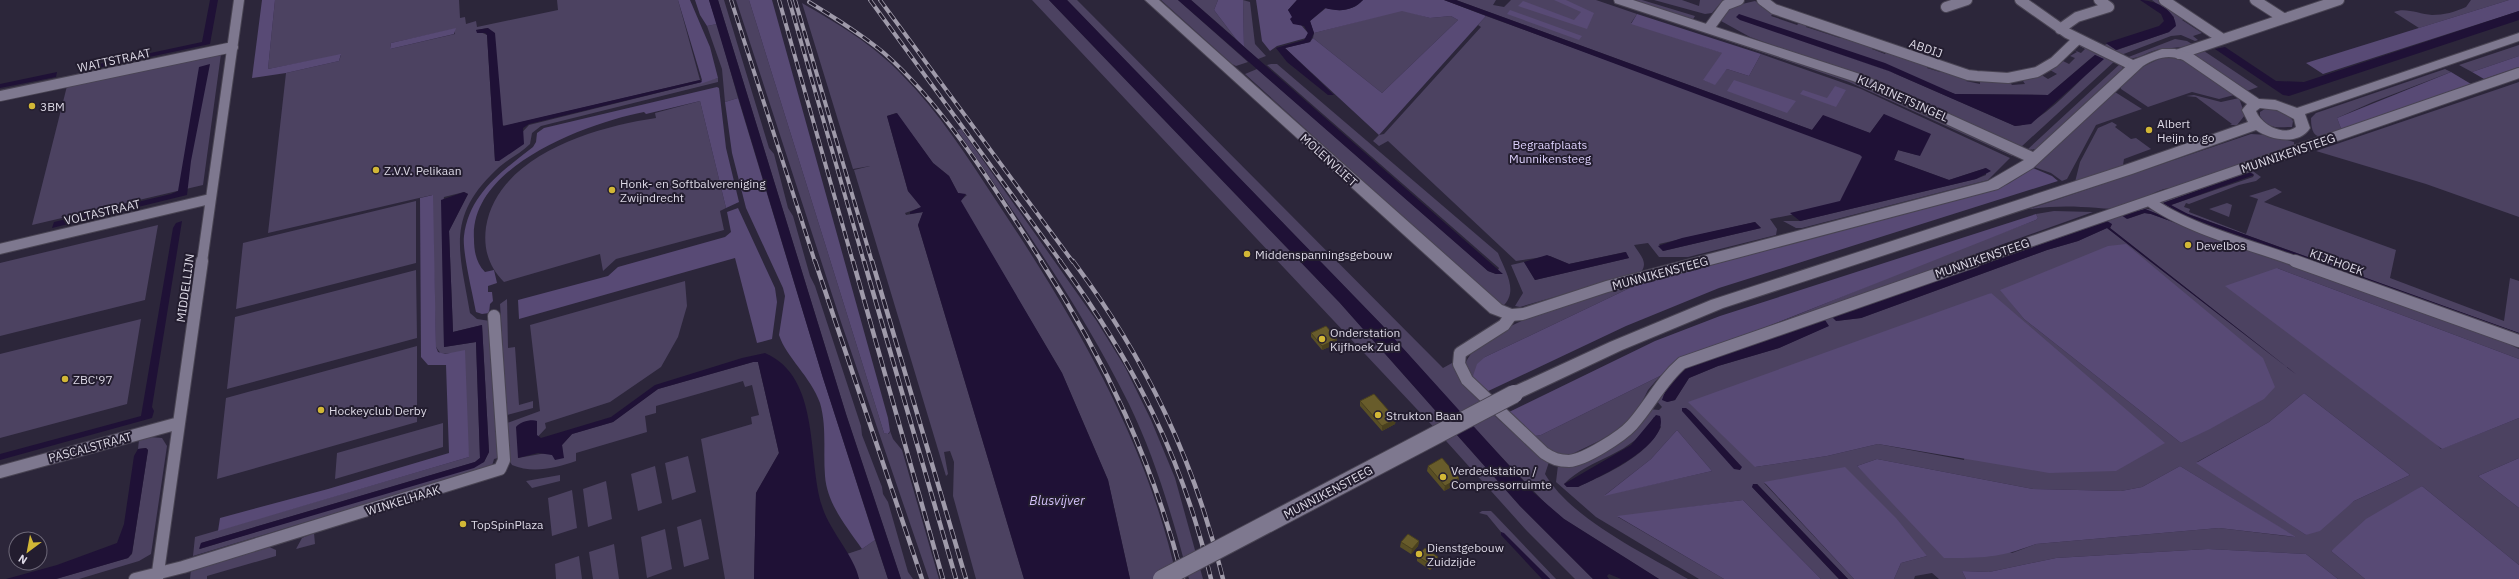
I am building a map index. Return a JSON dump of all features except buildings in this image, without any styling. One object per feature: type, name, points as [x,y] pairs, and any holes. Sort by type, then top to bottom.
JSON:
[{"type":"street","name":"MIDDELLIJN","points":[[158,576],[239,0]]},
{"type":"street","name":"MOLENVLIET","points":[[1151,0],[1496,309],[1511,315]]},
{"type":"street","name":"KLARINETSINGEL","points":[[1620,0],[1711,25]]},
{"type":"street","name":"KLARINETSINGEL","points":[[1648,0],[1767,47],[1882,88],[2035,159]]},
{"type":"street","points":[[1711,25],[1726,5],[1739,0]]},
{"type":"street","name":"ABDIJ","points":[[1762,0],[1774,9],[1968,75],[2016,76],[2045,69],[2078,39]]},
{"type":"street","points":[[1946,7],[1967,0]]},
{"type":"street","points":[[2020,0],[2060,29],[2134,66]]},
{"type":"street","points":[[2060,29],[2077,17],[2109,7],[2099,0]]},
{"type":"street","points":[[2164,0],[2221,38]]},
{"type":"street","points":[[2255,0],[2283,18]]},
{"type":"street","points":[[2179,54],[2221,38],[2339,0]]},
{"type":"street","points":[[2295,113],[2519,37]]},
{"type":"street","name":"WATTSTRAAT","points":[[0,96],[232,47]]},
{"type":"street","name":"MUNNIKENSTEEG","points":[[2256,104],[2195,61],[2179,54],[2160,53],[2134,66],[2035,159],[2008,178],[1987,187],[1659,273],[1523,314],[1511,315],[1504,325],[1460,353],[1458,363],[1467,380],[1544,453],[1555,460],[1571,461],[1583,457],[1613,440],[1632,425],[1657,388],[1669,374],[1682,364],[1705,354],[2519,73]]},
{"type":"street","points":[[2297,133],[2303,128],[2304,125],[2295,113],[2279,106],[2256,104],[2249,110],[2252,119],[2257,124],[2281,134],[2297,133],[2313,143]]},
{"type":"street","name":"MUNNIKENSTEEG","points":[[1162,579],[1514,394],[1616,346],[1729,300],[2120,173],[2257,124]]},
{"type":"street","name":"VOLTASTRAAT","points":[[0,249],[210,200]]},
{"type":"street","name":"KIJFHOEK","points":[[2149,201],[2161,210],[2185,221],[2519,341]]},
{"type":"street","name":"WINKELHAAK","points":[[135,579],[158,576],[500,469],[504,460],[494,316]]},
{"type":"street","name":"PASCALSTRAAT","points":[[0,472],[179,423]]},
{"type":"green space","points":[[275,0],[459,0],[460,18],[465,17],[466,24],[476,21],[477,27],[558,10],[557,0],[678,0],[700,80],[505,126],[502,125],[488,28],[476,30],[487,35],[495,161],[529,125],[718,78],[718,82],[541,126],[532,133],[530,144],[496,170],[480,187],[469,204],[463,221],[460,237],[460,254],[470,313],[477,319],[490,321],[498,458],[494,459],[492,466],[193,556],[195,537],[469,457],[452,353],[441,354],[436,347],[432,195],[268,233],[286,73],[339,61],[341,55],[268,69]],"holes":[[[455,29],[455,34],[390,49],[391,43]],[[464,192],[468,194],[449,231],[453,332],[482,325],[489,452],[484,462],[200,549],[201,543],[475,462],[480,458],[476,342],[444,347],[442,209],[444,197]]]},
{"type":"green space","points":[[718,0],[724,0],[769,148],[774,154],[788,208],[793,216],[810,276],[815,286],[861,426],[862,435],[882,487],[883,494],[888,502],[908,572],[913,579],[901,579],[846,414]]},
{"type":"green space","points":[[736,0],[749,0],[884,433],[889,434],[890,431],[893,439],[902,450],[939,579],[929,579],[841,322]]},
{"type":"green space","points":[[1032,0],[1049,0],[1340,303],[1520,506],[1593,579],[1575,579],[1527,531],[1429,422]]},
{"type":"green space","points":[[1067,0],[1077,0],[1443,368],[1452,363],[1469,390],[1495,416],[1549,462],[1545,474],[1572,506],[1610,534],[1688,579],[1659,579],[1564,519],[1547,505],[1474,428],[1382,325]]},
{"type":"green space","points":[[1161,0],[1178,0],[1248,62],[1236,66],[1232,64]]},
{"type":"green space","points":[[1191,0],[1218,0],[1214,10],[1236,39]]},
{"type":"green space","points":[[1243,0],[1250,2],[1255,44],[1266,56],[1258,59],[1244,47]]},
{"type":"green space","points":[[1456,0],[1496,0],[1493,5],[1504,7],[1511,0],[1596,0],[1637,14],[1631,23],[1723,53],[1704,80],[1714,84],[1727,69],[1749,76],[1761,54],[1861,89],[2010,158],[1988,180],[1802,228],[1796,228],[1783,221],[1800,221],[1976,179],[1986,175],[1986,168],[1949,180],[1894,160],[1898,150],[1917,155],[1884,114],[1870,133],[1823,116],[1812,130]]},
{"type":"green space","points":[[1625,0],[1642,0],[1695,16],[1692,21]]},
{"type":"green space","points":[[1654,0],[1682,0],[1699,6],[1700,0],[1723,0],[1712,13],[1705,14]]},
{"type":"green space","points":[[2152,0],[2160,0],[2188,18],[2182,20],[2202,33],[2193,36],[2198,40],[2195,41],[2181,35],[2171,36],[2121,55],[2102,46],[2107,44],[2117,50],[2169,32],[2174,17]]},
{"type":"green space","points":[[2471,0],[2509,0],[2419,28],[2394,12],[2403,10],[2432,15],[2445,14],[2466,7]]},
{"type":"green space","points":[[1755,1],[1774,12],[1771,16],[1797,25],[1800,22],[1807,24],[1806,27],[1840,38],[1842,36],[1874,45],[1872,49],[1885,54],[1888,50],[1928,64],[1927,68],[1940,72],[1942,68],[1965,76],[1966,81],[1980,84],[1980,79],[2007,79],[2012,85],[2025,84],[2021,78],[2040,74],[2048,79],[2057,74],[2050,70],[2061,60],[2069,64],[2075,58],[2070,56],[2077,52],[2074,50],[2081,53],[2085,49],[2078,45],[2079,44],[2116,60],[2021,147],[1859,76],[1750,37],[1721,21],[1729,7]],"holes":[[[1738,19],[1889,71],[1891,72]],[[2095,55],[2103,59],[2049,110],[2025,124],[2015,126],[1891,72],[1955,94],[2048,95]]]},
{"type":"green space","points":[[802,3],[867,44],[891,64],[916,89],[941,120],[1026,246],[1080,336],[1105,383],[1127,430],[1147,478],[1164,528],[1177,579],[1130,579],[1108,480],[1062,373],[960,201],[967,195],[958,193],[949,176],[933,163],[896,113],[887,116],[908,191],[922,207],[905,213],[906,215],[923,212],[918,225],[1024,579],[976,579],[953,496],[954,462],[950,451],[944,452],[948,474],[946,476],[854,170],[870,166],[853,169]]},
{"type":"green space","points":[[1402,10],[1430,18],[1451,16],[1458,20],[1382,93],[1313,38],[1314,33]]},
{"type":"green space","name":"Begraafplaats Munnikensteeg","points":[[1486,16],[1867,155],[1846,204],[1770,219],[1777,229],[1776,235],[1688,257],[1659,257],[1648,243],[1634,245],[1644,261],[1641,272],[1520,307],[1515,306],[1523,293],[1511,265],[1524,262],[1535,280],[1629,258],[1625,252],[1569,264],[1550,256],[1516,261],[1388,141],[1379,146],[1373,141],[1379,135],[1384,134],[1481,27],[1478,25]],"holes":[[[1755,222],[1761,228],[1663,251],[1659,244]]]},
{"type":"green space","points":[[717,24],[738,98],[725,102],[722,69],[707,26]]},
{"type":"green space","points":[[1707,30],[1868,86],[2014,153],[2012,156],[1849,82],[1705,33]]},
{"type":"green space","points":[[2175,39],[2187,41],[2192,44],[2182,47],[2158,50],[2137,57],[2126,58]]},
{"type":"green space","points":[[2519,45],[2519,56],[2472,72],[2459,65]]},
{"type":"green space","points":[[2200,50],[2204,51],[2258,87],[2247,91],[2194,55],[2194,52]]},
{"type":"green space","points":[[221,54],[203,185],[32,225],[67,86]]},
{"type":"green space","points":[[2165,56],[2183,58],[2234,95],[2219,99],[2192,92],[2148,107],[2121,89],[2121,86],[2140,68]]},
{"type":"green space","points":[[2121,63],[2123,68],[2036,149],[2027,150]]},
{"type":"green space","points":[[1277,64],[1498,253],[1507,274],[1510,287],[1508,300],[1503,306],[1499,305],[1245,74],[1257,69],[1488,271],[1496,274],[1499,268],[1267,65]]},
{"type":"green space","points":[[2445,69],[2451,72],[2373,102],[2337,118],[2342,131],[2324,136],[2316,135],[2313,132],[2311,118],[2316,113]]},
{"type":"green space","points":[[2519,82],[2519,217],[2426,184],[2316,151]]},
{"type":"green space","points":[[2115,92],[2142,109],[2096,125],[2067,179],[2062,181],[2051,173],[2034,167]]},
{"type":"green space","points":[[2194,95],[2221,102],[2239,98],[2245,115],[2237,125],[2230,125],[2232,124],[2196,97],[2186,96]]},
{"type":"green space","name":"Honk- en Softbalvereniging Zwijndrecht","points":[[700,101],[726,208],[720,211],[724,230],[616,259],[603,271],[600,254],[504,282],[494,270],[488,257],[485,235],[494,202],[509,181],[529,163],[553,149],[579,137],[632,122],[656,118],[655,113]]},
{"type":"green space","points":[[2265,109],[2277,110],[2288,115],[2293,121],[2292,127],[2277,127],[2268,124],[2260,116],[2260,112]]},
{"type":"green space","points":[[2112,122],[2117,125],[2115,127],[2131,139],[2136,138],[2151,149],[2124,159],[2123,165],[2075,182],[2080,162],[2098,128]]},
{"type":"green space","points":[[961,129],[1096,320],[1125,367],[1151,420],[1175,478],[1203,579],[1189,579],[1156,468],[1139,425],[1110,368],[1070,298],[1003,196],[957,130]]},
{"type":"green space","points":[[2251,134],[2268,135],[2294,142],[2294,146],[2178,188],[2163,189],[2135,203],[2121,208],[2048,207],[2029,209]]},
{"type":"green space","points":[[2250,169],[2261,177],[2256,181],[2239,185],[2189,204],[2186,203],[2184,207],[2190,209],[2189,212],[2246,234],[2258,199],[2249,196],[2275,188],[2282,192],[2264,202],[2396,250],[2390,278],[2504,321],[2510,278],[2519,281],[2519,333],[2177,210],[2171,205],[2253,177],[2254,175],[2252,173],[2220,182],[2163,203],[2189,219],[2479,322],[2519,337],[2519,339],[2190,221],[2176,215],[2161,204],[2163,199]]},
{"type":"green space","points":[[416,201],[416,263],[236,309],[243,243]]},
{"type":"green space","points":[[2227,203],[2232,205],[2229,217],[2209,209]]},
{"type":"green space","points":[[2137,207],[2154,210],[2519,343],[2511,345],[2519,349],[2519,359],[2277,268],[2441,449],[2519,418],[2519,458],[2478,476],[2519,508],[2519,565],[2422,486],[2331,551],[2365,579],[2338,579],[2306,554],[2208,549],[2056,558],[1989,572],[1962,571],[1966,579],[1939,579],[1932,573],[1915,576],[1914,579],[1894,579],[1901,563],[1927,556],[1764,483],[1854,579],[1848,579],[1757,484],[1752,487],[1839,579],[1821,579],[1743,500],[1618,517],[1724,579],[1699,579],[1596,517],[1556,482],[1558,465],[1566,465],[1649,409],[1659,410],[1662,407],[1655,399],[1684,366]],"holes":[[[2145,209],[2495,338],[2145,213],[2127,219]],[[2112,224],[2110,228],[2297,375],[2107,228],[2078,241],[2047,250],[1861,318],[1836,321]],[[2001,290],[2231,417],[2181,443],[2024,319]],[[1991,293],[1964,460],[1878,444],[1827,456],[1755,467]],[[1824,320],[1828,326],[1779,348],[1718,366],[1689,378],[1675,400],[1667,402],[1687,367]],[[2304,393],[2410,475],[2354,501],[2306,535],[2197,462],[2269,422]],[[1654,417],[1661,427],[1646,447],[1636,455],[1613,470],[1578,487],[1567,487],[1564,484],[1587,467],[1611,455],[1635,440],[1645,430]],[[1677,430],[1712,471],[1605,495],[1651,459]],[[1877,459],[2033,489],[2121,491],[2142,487],[2180,466],[2295,537],[2219,528],[2036,544],[2012,553],[1894,503],[1857,466]]]},
{"type":"green space","points":[[2054,211],[2093,212],[1748,335],[1951,252],[2036,220],[2038,218],[2036,214]]},
{"type":"green space","points":[[158,225],[145,300],[0,336],[0,263]]},
{"type":"green space","points":[[416,270],[417,338],[227,389],[235,317]]},
{"type":"green space","points":[[685,281],[687,306],[678,337],[661,367],[610,402],[545,423],[546,428],[518,458],[546,453],[563,458],[562,445],[572,434],[613,422],[658,389],[753,362],[758,362],[779,453],[756,493],[754,579],[725,579],[701,439],[752,424],[751,417],[759,415],[752,385],[745,387],[743,381],[656,406],[656,413],[645,416],[647,432],[576,453],[576,461],[568,464],[536,470],[520,468],[512,465],[509,460],[507,423],[540,411],[530,325]]},
{"type":"green space","points":[[1636,285],[1485,357],[1472,379],[1465,365],[1475,350],[1492,336],[1541,313]]},
{"type":"green space","points":[[507,299],[508,348],[515,347],[519,405],[533,401],[533,408],[507,415],[500,304]]},
{"type":"green space","name":"ZBC'97","points":[[141,319],[127,404],[0,438],[0,354]]},
{"type":"green space","name":"Hockeyclub Derby","points":[[417,346],[417,422],[217,479],[226,398]]},
{"type":"green space","points":[[1660,376],[1648,390],[1638,410],[1621,428],[1599,441],[1568,456],[1555,454],[1530,437],[1541,435]]},
{"type":"green space","points":[[443,423],[443,447],[335,479],[337,453]]},
{"type":"green space","points":[[150,437],[162,438],[167,446],[151,554],[139,561],[79,579],[56,579],[128,558],[132,554],[148,450],[146,448],[138,449],[139,440]]},
{"type":"green space","points":[[688,456],[696,492],[672,500],[665,463]]},
{"type":"green space","points":[[655,466],[662,503],[638,511],[631,474]]},
{"type":"green space","points":[[560,475],[560,481],[532,488],[526,481]]},
{"type":"green space","points":[[606,481],[612,519],[588,527],[583,489]]},
{"type":"green space","points":[[572,490],[577,528],[552,536],[548,498]]},
{"type":"green space","points":[[1482,511],[1491,511],[1556,579],[1550,579],[1501,532],[1487,515],[1479,513]]},
{"type":"green space","points":[[701,519],[709,559],[684,567],[677,527]]},
{"type":"green space","points":[[665,529],[672,569],[647,578],[641,537]]},
{"type":"green space","points":[[314,533],[315,544],[296,549],[302,538]]},
{"type":"green space","points":[[875,540],[888,579],[859,579],[847,554],[862,549]]},
{"type":"green space","points":[[614,544],[619,579],[593,579],[589,552]]},
{"type":"green space","points":[[267,546],[276,550],[276,556],[207,576],[207,579],[190,579],[191,569]]},
{"type":"green space","points":[[579,556],[582,579],[556,579],[555,564]]},
{"type":"shaded area","points":[[262,0],[275,0],[268,69],[341,54],[339,61],[286,73],[252,78]]},
{"type":"shaded area","points":[[678,0],[690,0],[710,47],[718,78],[700,84],[702,80]]},
{"type":"shaded area","points":[[695,0],[709,0],[717,24],[707,26],[700,15]]},
{"type":"shaded area","points":[[749,0],[772,0],[888,418],[890,431],[888,434],[884,433]]},
{"type":"shaded area","points":[[1218,0],[1243,0],[1244,47],[1214,10]]},
{"type":"shaded area","points":[[1256,0],[1297,0],[1288,10],[1308,33],[1306,38],[1277,46],[1270,51],[1262,41]]},
{"type":"shaded area","points":[[1363,0],[1444,0],[1486,16],[1379,135],[1285,48],[1310,42],[1313,38],[1382,93],[1458,20],[1451,16],[1430,18],[1402,11],[1314,33],[1310,21],[1326,8],[1346,10],[1359,4]]},
{"type":"shaded area","points":[[1554,0],[1566,0],[1594,13],[1587,29],[1518,6],[1523,1],[1574,20],[1581,12]]},
{"type":"shaded area","points":[[2509,0],[2519,0],[2519,11],[2323,74],[2306,63]]},
{"type":"shaded area","points":[[1510,10],[1582,36],[1579,40],[1507,14]]},
{"type":"shaded area","points":[[1637,14],[1761,54],[1749,76],[1727,69],[1715,85],[1703,80],[1722,53],[1631,24]]},
{"type":"shaded area","points":[[456,28],[454,34],[390,49],[391,43]]},
{"type":"shaded area","points":[[2519,56],[2519,67],[2484,79],[2472,72]]},
{"type":"shaded area","points":[[2451,72],[2471,84],[2342,131],[2337,118]]},
{"type":"shaded area","points":[[1734,80],[1796,101],[1787,113],[1727,91]]},
{"type":"shaded area","points":[[1835,86],[1846,90],[1836,107],[1800,94],[1803,90],[1827,98]]},
{"type":"shaded area","points":[[717,87],[719,88],[726,148],[739,202],[726,208],[700,101],[646,114],[644,112],[620,118],[593,126],[564,138],[536,152],[511,170],[491,190],[478,213],[474,239],[476,257],[479,265],[485,272],[494,270],[497,283],[488,286],[488,292],[492,292],[493,301],[490,304],[489,313],[482,314],[476,312],[464,243],[467,221],[480,196],[489,185],[510,165],[533,147],[536,142],[537,133],[544,128]]},
{"type":"shaded area","points":[[738,98],[823,378],[875,540],[862,549],[844,524],[834,506],[827,486],[824,467],[823,421],[820,403],[811,384],[787,351],[779,335],[785,296],[783,288],[746,208],[732,153],[725,102]]},
{"type":"shaded area","points":[[2033,168],[2052,176],[2058,181],[1719,288],[1626,326],[1484,393],[1472,379],[1477,364],[1485,357],[1636,285],[1983,193],[2008,184]]},
{"type":"shaded area","points":[[433,195],[436,347],[438,352],[445,354],[465,350],[469,457],[218,531],[220,518],[328,489],[449,453],[446,365],[428,365],[421,357],[420,198]]},
{"type":"shaded area","points":[[738,208],[775,288],[777,302],[772,339],[757,343],[735,258],[519,319],[518,300],[608,276],[618,267],[725,237],[731,232],[727,212]]},
{"type":"shaded area","points":[[2036,214],[2038,218],[2036,220],[1680,361],[1660,376],[1541,435],[1530,437],[1505,414],[1655,341],[1720,316]]},
{"type":"shaded area","points":[[2126,244],[2263,358],[2275,387],[2264,399],[2210,429],[2181,443],[2024,319],[2000,290],[2108,246]]},
{"type":"shaded area","points":[[2277,268],[2519,359],[2519,418],[2442,449],[2225,286]]},
{"type":"shaded area","points":[[1991,293],[2165,443],[2116,471],[2049,473],[1878,444],[1827,456],[1755,467],[1688,402]]},
{"type":"shaded area","points":[[2304,393],[2410,475],[2354,501],[2320,531],[2306,535],[2196,463],[2269,422]]},
{"type":"shaded area","points":[[1677,430],[1712,471],[1604,496],[1651,459]]},
{"type":"shaded area","points":[[2519,458],[2519,508],[2478,476]]},
{"type":"shaded area","points":[[1877,459],[2033,489],[2121,491],[2142,487],[2180,466],[2296,537],[2219,528],[2036,544],[2001,555],[1970,558],[1944,558],[1857,466]]},
{"type":"shaded area","points":[[1845,467],[1896,518],[1927,556],[1901,563],[1894,579],[1854,579],[1764,482]]},
{"type":"shaded area","points":[[2422,486],[2519,565],[2519,579],[2365,579],[2331,551],[2366,519]]},
{"type":"shaded area","points":[[1743,500],[1821,579],[1724,579],[1617,516]]},
{"type":"shaded area","points":[[2208,549],[2306,554],[2338,579],[1966,579],[1962,571],[1989,572],[2056,558]]},
{"type":"water","points":[[210,0],[218,0],[210,44],[93,69],[94,65],[202,42]]},
{"type":"water","points":[[709,0],[718,0],[846,414],[901,579],[888,579],[823,378]]},
{"type":"water","points":[[1049,0],[1067,0],[1382,325],[1534,493],[1564,519],[1659,579],[1621,579],[1609,574],[1607,576],[1609,579],[1593,579],[1520,506],[1340,303]]},
{"type":"water","points":[[1178,0],[1191,0],[1503,274],[1496,274],[1488,271]]},
{"type":"water","points":[[1297,0],[1363,0],[1359,4],[1346,10],[1325,8],[1310,21],[1314,33],[1310,42],[1285,48],[1334,95],[1328,95],[1287,62],[1276,48],[1304,40],[1308,33],[1304,26],[1293,24],[1290,19],[1292,17],[1288,10]]},
{"type":"water","points":[[1444,0],[1456,0],[1812,130],[1823,115],[1870,133],[1884,114],[1931,134],[1920,156],[1898,150],[1894,160],[1949,180],[1986,168],[1991,171],[1976,179],[1800,221],[1790,213],[1840,201],[1862,157],[1860,155]]},
{"type":"water","points":[[2140,0],[2146,0],[2168,10],[2175,20],[2176,26],[2169,32],[2116,50],[2106,43],[2159,26],[2164,21],[2161,14]]},
{"type":"water","points":[[2519,11],[2519,20],[2289,96],[2283,95],[2215,49],[2225,47],[2276,81],[2304,82]]},
{"type":"water","points":[[1739,14],[1885,63],[1955,94],[2048,95],[2095,55],[2104,59],[2031,124],[2015,126],[1889,71],[1740,20],[1736,17]]},
{"type":"water","points":[[488,28],[495,33],[503,126],[700,80],[702,82],[529,124],[523,128],[524,144],[499,161],[495,161],[487,35],[485,33],[477,33],[476,30]]},
{"type":"water","points":[[210,64],[191,161],[187,195],[52,228],[54,222],[171,194],[178,191],[199,67]]},
{"type":"water","points":[[57,72],[56,77],[0,88],[0,84]]},
{"type":"water","name":"Blusvijver","points":[[897,113],[933,163],[949,176],[958,193],[966,194],[961,201],[1062,373],[1108,480],[1130,579],[1024,579],[918,225],[923,212],[910,214],[910,212],[921,207],[908,191],[887,116]]},
{"type":"water","points":[[2249,172],[2254,175],[2171,205],[2188,214],[2519,333],[2519,337],[2189,219],[2163,203]]},
{"type":"water","points":[[464,192],[468,194],[449,231],[453,332],[482,325],[489,452],[484,462],[474,468],[199,549],[201,543],[475,462],[480,458],[476,342],[444,347],[441,200]]},
{"type":"water","points":[[2145,209],[2495,338],[2151,214],[2144,213],[2127,219],[2121,215]]},
{"type":"water","points":[[182,221],[152,407],[154,411],[152,418],[0,460],[0,454],[141,416],[173,228],[176,223]]},
{"type":"water","points":[[2107,221],[2112,224],[2110,228],[2297,375],[2107,228],[2078,241],[2047,250],[1861,318],[1836,321],[1832,317]]},
{"type":"water","points":[[1755,222],[1761,228],[1663,251],[1658,246],[1682,238]]},
{"type":"water","points":[[1626,252],[1629,258],[1535,280],[1524,262],[1547,255],[1569,264]]},
{"type":"water","points":[[1825,320],[1829,326],[1779,348],[1718,366],[1689,378],[1675,400],[1667,402],[1662,400],[1672,381],[1687,367]]},
{"type":"water","points":[[765,353],[783,365],[795,380],[804,400],[809,421],[822,506],[825,515],[853,562],[859,579],[754,579],[756,493],[779,453],[758,362],[753,362],[658,389],[613,422],[572,434],[562,445],[564,458],[555,460],[552,455],[538,453],[518,458],[516,427],[523,422],[532,420],[537,421],[537,435],[541,438],[611,417],[655,385],[742,358]]},
{"type":"water","points":[[1682,408],[1686,408],[1690,411],[1742,467],[1740,470],[1734,469],[1682,411]]},
{"type":"water","points":[[1656,415],[1660,416],[1660,427],[1654,438],[1644,449],[1631,459],[1578,487],[1567,487],[1564,484],[1631,445]]},
{"type":"water","points":[[146,448],[148,450],[132,553],[128,558],[56,579],[6,579],[35,571],[48,571],[48,567],[117,543],[124,524],[134,456],[138,449]]},
{"type":"water","points":[[1753,484],[1757,484],[1848,579],[1839,579],[1752,487]]},
{"type":"water","points":[[1501,532],[1504,533],[1550,579],[1542,579],[1501,535]]},
{"type":"railway","points":[[731,0],[815,262]]},
{"type":"railway","points":[[779,0],[853,262]]},
{"type":"railway","points":[[789,0],[864,262]]},
{"type":"railway","points":[[795,0],[872,262]]},
{"type":"railway","points":[[870,0],[1061,262]]},
{"type":"railway","points":[[880,0],[1073,262]]},
{"type":"railway","points":[[809,2],[838,20],[884,53],[928,98],[949,124],[989,180],[1042,262]]},
{"type":"railway","points":[[815,261],[922,579]]},
{"type":"railway","points":[[853,261],[943,579]]},
{"type":"railway","points":[[864,261],[956,579]]},
{"type":"railway","points":[[872,261],[966,579]]},
{"type":"railway","points":[[1041,261],[1065,299],[1107,375],[1125,414],[1157,494],[1183,579]]},
{"type":"railway","points":[[1060,261],[1110,336],[1152,412],[1186,492],[1211,579]]},
{"type":"railway","points":[[1073,261],[1123,335],[1145,373],[1164,412],[1182,451],[1198,492],[1223,579]]},
{"type":"place","name":"3BM","points":[[32,106]]},
{"type":"place","name":"Albert Heijn to go","points":[[2149,130]]},
{"type":"place","name":"Z.V.V. Pelikaan","points":[[376,170]]},
{"type":"place","name":"Honk- en Softbalvereniging Zwijndrecht","points":[[612,190]]},
{"type":"place","name":"Develbos","points":[[2188,245]]},
{"type":"place","name":"Middenspanningsgebouw","points":[[1247,254]]},
{"type":"place","name":"Onderstation Kijfhoek Zuid","points":[[1322,339]]},
{"type":"place","name":"ZBC'97","points":[[65,379]]},
{"type":"place","name":"Hockeyclub Derby","points":[[321,410]]},
{"type":"place","name":"Strukton Baan","points":[[1378,415]]},
{"type":"place","name":"Verdeelstation / Compressorruimte","points":[[1443,477]]},
{"type":"place","name":"TopSpinPlaza","points":[[463,524]]},
{"type":"place","name":"Dienstgebouw Zuidzijde","points":[[1419,554]]}]
